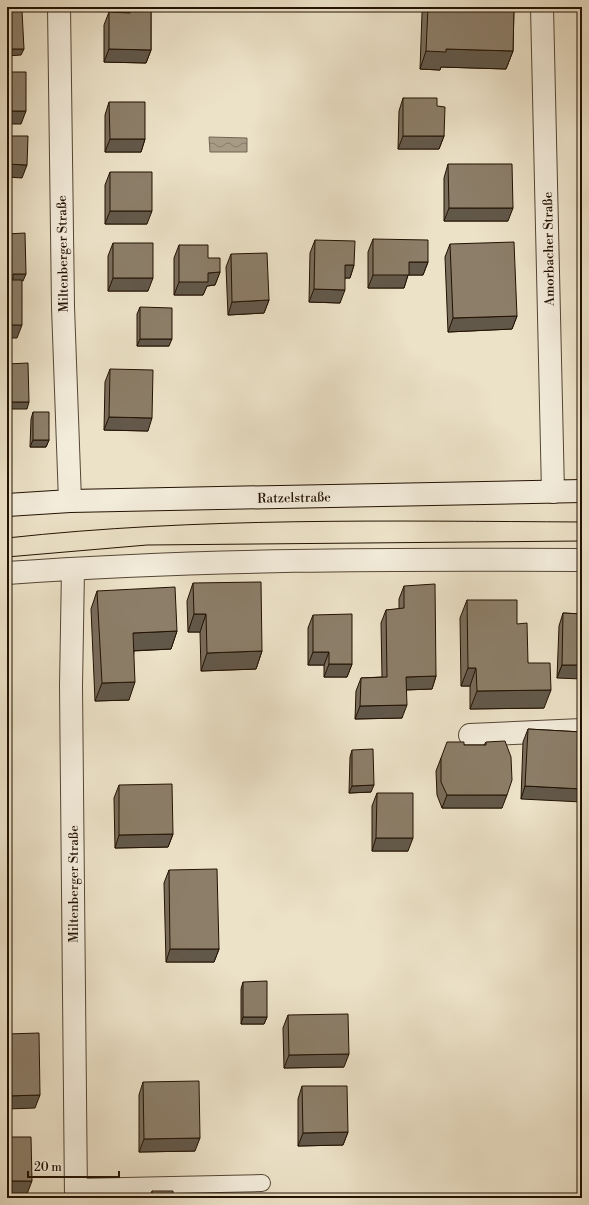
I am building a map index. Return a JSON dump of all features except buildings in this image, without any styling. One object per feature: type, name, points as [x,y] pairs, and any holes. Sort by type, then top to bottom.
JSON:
[{"type":"street","name":"Miltenberger Straße","points":[[60,7],[63,307],[70,501]]},
{"type":"street","name":"Amorbacher Straße","points":[[542,7],[553,492]]},
{"type":"street","name":"Ratzelstraße","points":[[7,505],[70,501],[582,491]]},
{"type":"street","points":[[7,573],[172,564],[372,559],[582,560]]},
{"type":"street","name":"Miltenberger Straße","points":[[73,569],[71,686],[76,1192]]},
{"type":"street","points":[[470,735],[582,730]]},
{"type":"lane","points":[[76,1192],[262,1183]]},
{"type":"water","points":[[209,137],[247,138],[247,152],[210,152]]},
{"type":"tram line","points":[[7,538],[150,526],[222,523],[366,521],[582,522]]},
{"type":"tram line","points":[[7,557],[147,545],[582,541]]}]
